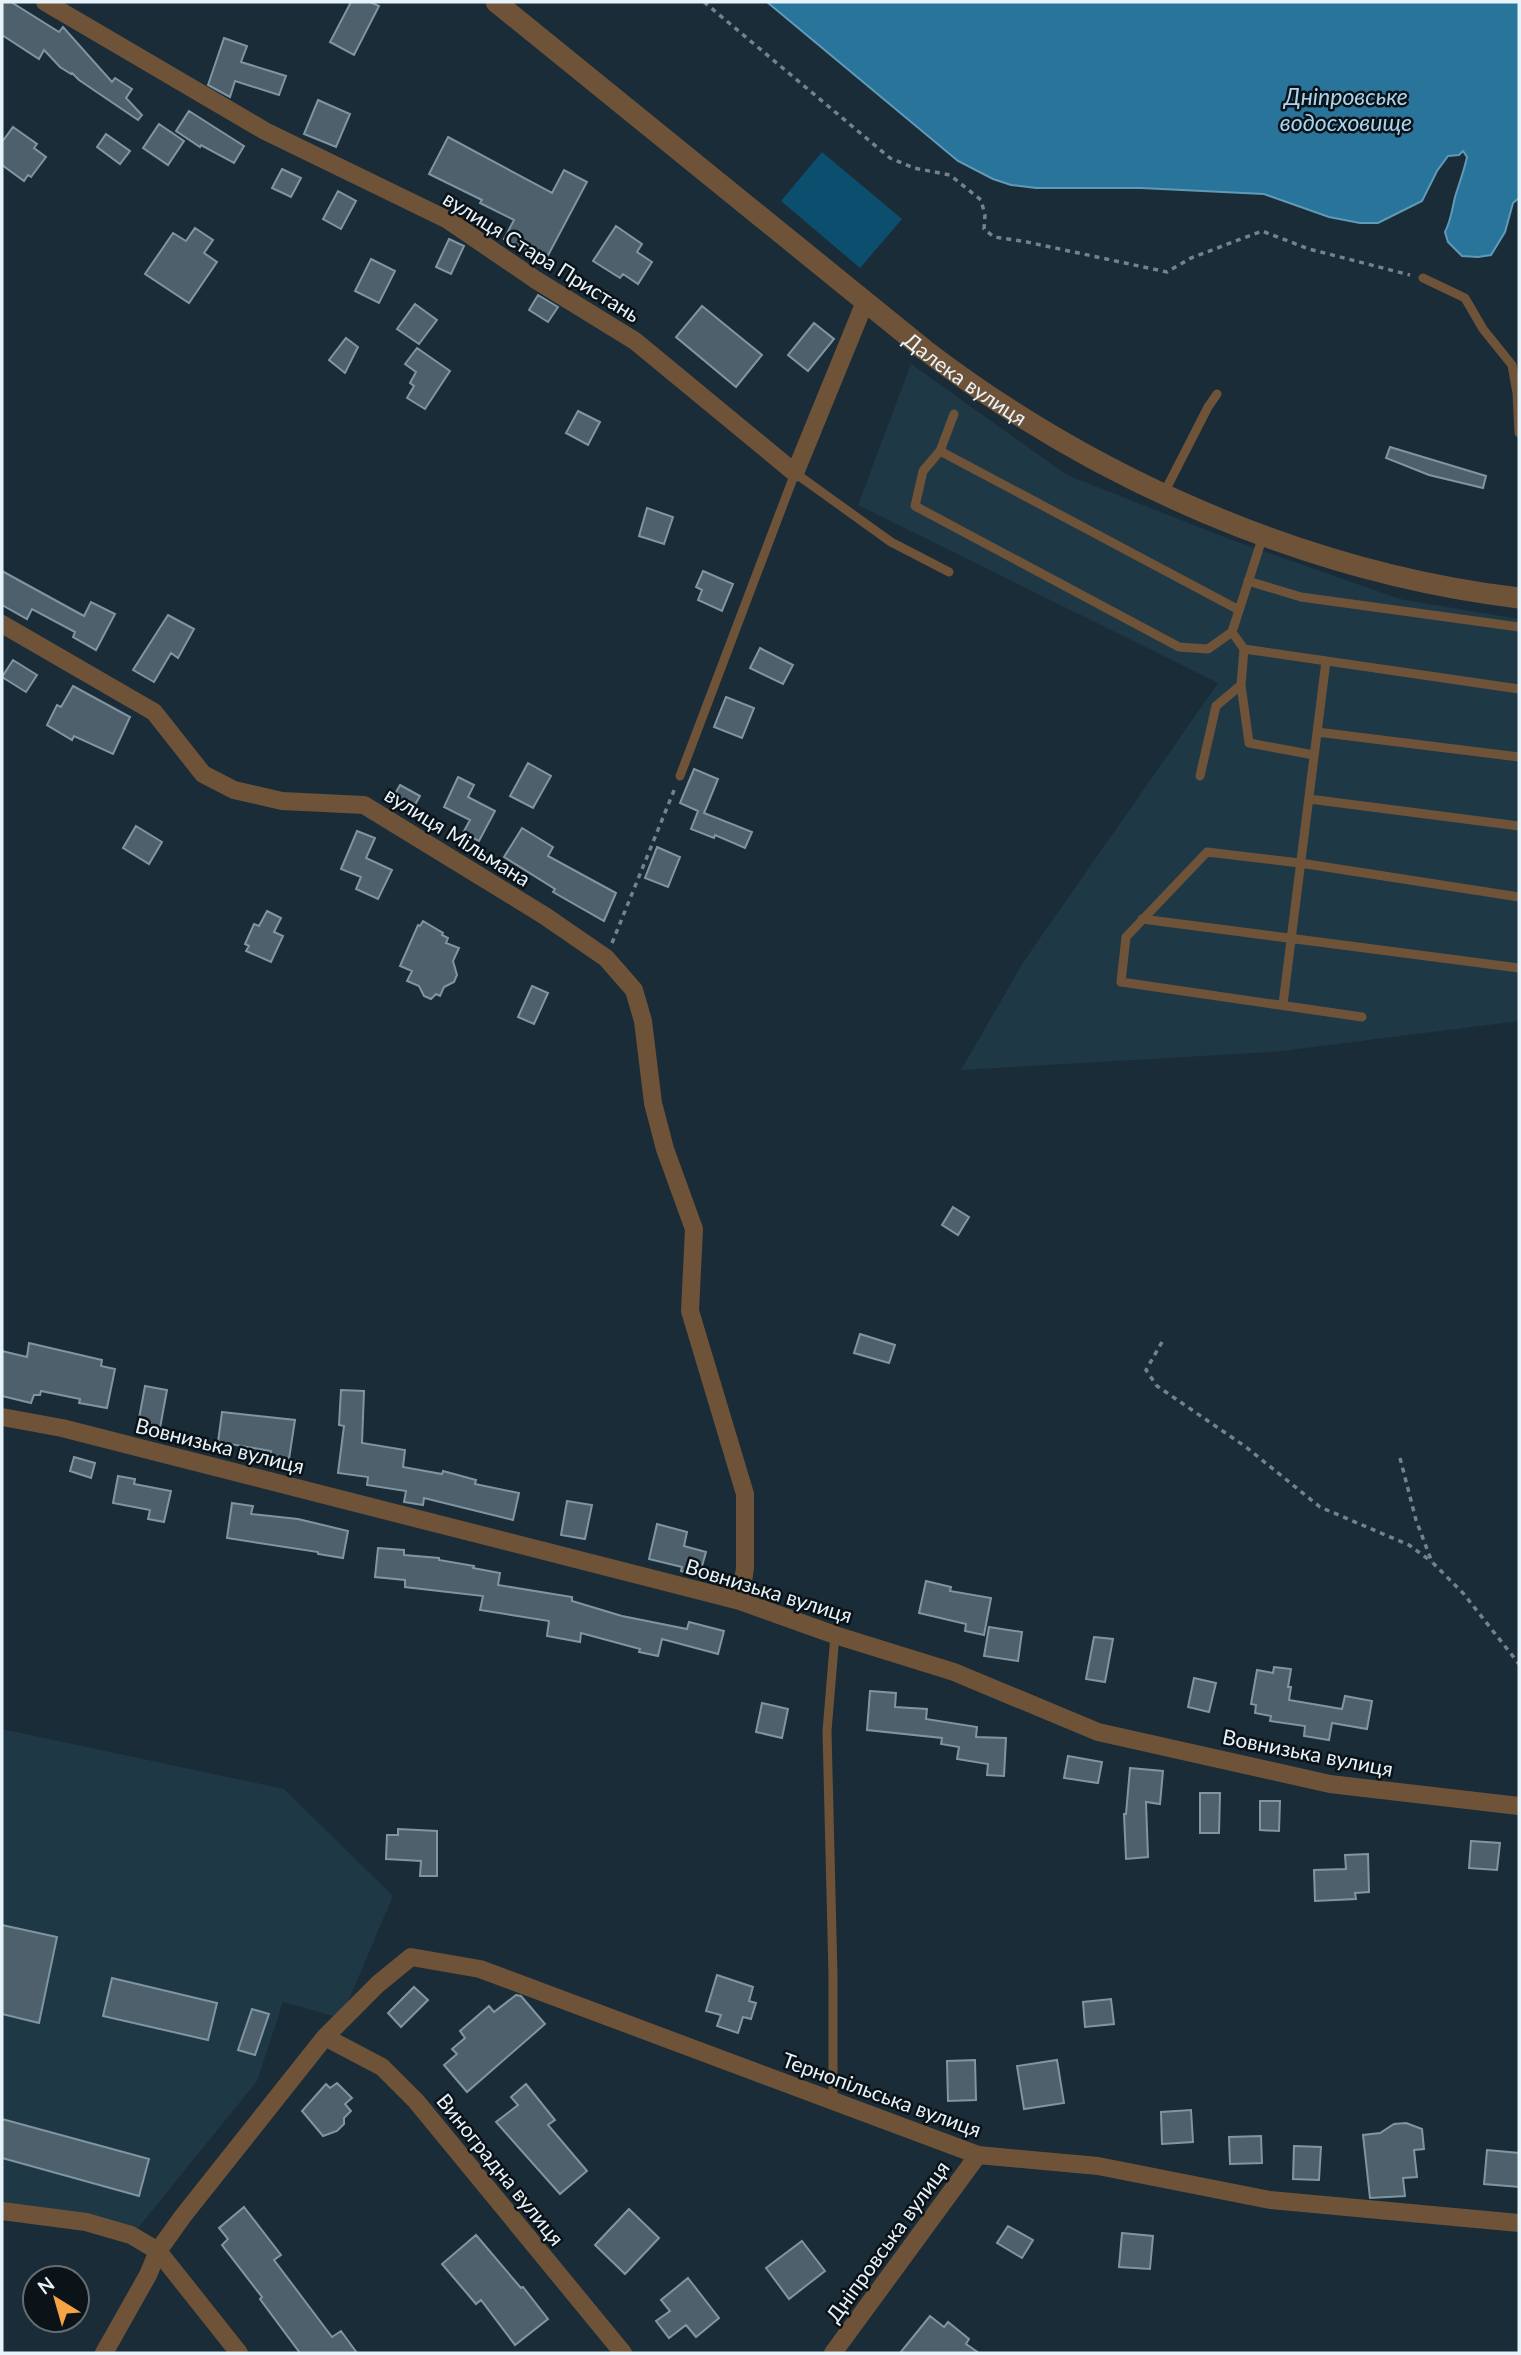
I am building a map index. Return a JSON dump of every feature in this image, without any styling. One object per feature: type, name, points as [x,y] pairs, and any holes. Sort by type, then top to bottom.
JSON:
[{"type":"street","name":"вулиця Стара Пристань","points":[[45,2],[265,131],[448,220],[536,280],[635,341],[795,473]]},
{"type":"street","name":"Далека вулиця","points":[[496,2],[865,302],[974,387],[1038,429],[1164,493],[1263,536],[1393,575],[1519,598]]},
{"type":"street","points":[[795,473],[865,302]]},
{"type":"street","name":"вулиця Мільмана","points":[[2,624],[154,712],[203,774],[234,790],[282,801],[364,805],[434,846],[606,958],[634,990],[643,1021],[653,1103],[665,1149],[694,1229],[690,1311],[745,1494],[745,1568],[740,1601]]},
{"type":"street","name":"Вовнизька вулиця","points":[[2,1417],[62,1428],[740,1601],[835,1635],[954,1672],[1098,1732],[1329,1784],[1519,1806]]},
{"type":"street","name":"Тернопільська вулиця","points":[[325,2037],[378,1984],[411,1957],[480,1969],[978,2155],[1098,2166],[1270,2200],[1519,2223]]},
{"type":"street","points":[[104,2353],[148,2275],[158,2251],[325,2037]]},
{"type":"street","name":"Виноградна вулиця","points":[[325,2037],[382,2067],[415,2101],[623,2353]]},
{"type":"street","name":"Дніпровська вулиця","points":[[833,2353],[978,2155]]},
{"type":"street","points":[[2,2211],[86,2222],[131,2235],[158,2251],[239,2353]]},
{"type":"lane","points":[[1423,278],[1465,298],[1483,330],[1512,365],[1517,393],[1519,433]]},
{"type":"lane","points":[[1164,493],[1217,394]]},
{"type":"lane","points":[[954,414],[940,451],[923,471],[915,506],[1179,647],[1208,649],[1232,632],[1263,536]]},
{"type":"lane","points":[[940,451],[1239,610]]},
{"type":"lane","points":[[680,776],[795,473],[891,542],[949,572]]},
{"type":"lane","points":[[1248,581],[1301,597],[1519,627]]},
{"type":"lane","points":[[1232,632],[1244,649],[1241,685],[1249,743],[1314,755]]},
{"type":"lane","points":[[1244,649],[1519,689]]},
{"type":"lane","points":[[1283,1004],[1326,661]]},
{"type":"lane","points":[[1200,776],[1216,706],[1241,685]]},
{"type":"lane","points":[[1317,732],[1519,757]]},
{"type":"lane","points":[[1309,799],[1519,826]]},
{"type":"lane","points":[[1362,1017],[1121,982],[1126,937],[1207,852],[1300,863],[1519,897]]},
{"type":"lane","points":[[1142,919],[1519,968]]},
{"type":"lane","points":[[833,2100],[827,1731],[835,1635]]},
{"type":"path","points":[[704,2],[890,158],[914,168],[950,176],[981,200],[985,215],[984,229],[994,237],[1167,271],[1191,258],[1262,231],[1309,250],[1423,278]]},
{"type":"path","points":[[606,958],[680,776]]},
{"type":"path","points":[[1163,1342],[1146,1370],[1157,1386],[1246,1447],[1320,1507],[1409,1545],[1432,1562],[1463,1593],[1519,1664]]},
{"type":"path","points":[[1400,1458],[1416,1520],[1432,1562]]},
{"type":"shaded area","points":[[822,152],[902,219],[860,268],[781,201]]},
{"type":"shaded area","points":[[911,364],[1067,475],[1229,539],[1400,599],[1519,619],[1519,1021],[1274,1052],[961,1070],[1024,961],[1218,683],[858,505]]},
{"type":"shaded area","points":[[2,1729],[284,1789],[393,1896],[341,2018],[283,2002],[257,2081],[138,2228],[2,2210]]},
{"type":"water","name":"Дніпровське водосховище","points":[[767,2],[1519,2],[1519,198],[1513,203],[1505,232],[1491,255],[1478,257],[1462,256],[1448,242],[1445,232],[1467,157],[1463,151],[1459,155],[1448,156],[1422,201],[1378,223],[1360,223],[1329,217],[1264,194],[1141,188],[1036,188],[1011,185],[958,161]]},
{"type":"building","points":[[2,2],[11,2],[59,32],[63,27],[112,82],[115,78],[132,89],[126,98],[142,115],[138,120],[60,67],[44,50],[39,59],[2,35]]},
{"type":"building","points":[[351,2],[370,2],[379,6],[354,55],[330,42]]},
{"type":"building","points":[[224,38],[247,46],[241,62],[286,76],[279,95],[235,81],[230,97],[208,85]]},
{"type":"building","points":[[318,100],[350,114],[336,147],[304,134]]},
{"type":"building","points":[[189,111],[244,146],[234,163],[201,145],[200,147],[176,131]]},
{"type":"building","points":[[159,124],[184,141],[168,165],[143,148]]},
{"type":"building","points":[[13,127],[37,144],[34,148],[46,157],[31,177],[28,175],[24,181],[2,165],[2,142]]},
{"type":"building","points":[[106,134],[130,151],[120,164],[97,147]]},
{"type":"building","points":[[448,137],[552,193],[564,170],[587,182],[545,261],[504,239],[514,220],[480,203],[482,200],[429,174]]},
{"type":"building","points":[[282,169],[301,178],[291,197],[272,188]]},
{"type":"building","points":[[338,191],[356,201],[341,229],[323,219]]},
{"type":"building","points":[[616,226],[642,244],[637,252],[652,262],[638,284],[623,274],[620,278],[593,261]]},
{"type":"building","points":[[195,228],[213,240],[204,253],[217,262],[189,303],[145,274],[173,233],[186,241]]},
{"type":"building","points":[[449,239],[464,246],[451,274],[436,267]]},
{"type":"building","points":[[371,259],[395,271],[379,303],[355,291]]},
{"type":"building","points":[[538,295],[558,307],[548,322],[529,310]]},
{"type":"building","points":[[415,304],[437,320],[419,344],[397,329]]},
{"type":"building","points":[[702,306],[762,355],[736,387],[676,337]]},
{"type":"building","points":[[814,323],[834,339],[808,371],[788,355]]},
{"type":"building","points":[[346,338],[358,347],[345,373],[329,360]]},
{"type":"building","points":[[417,348],[450,371],[425,409],[407,398],[414,386],[410,383],[416,372],[405,364]]},
{"type":"building","points":[[578,411],[600,422],[588,445],[566,433]]},
{"type":"building","points":[[1390,447],[1486,476],[1483,488],[1429,475],[1386,458]]},
{"type":"building","points":[[647,508],[673,517],[664,544],[639,536]]},
{"type":"building","points":[[2,571],[84,616],[91,602],[115,614],[96,650],[73,637],[75,632],[32,609],[27,619],[2,605]]},
{"type":"building","points":[[703,571],[733,584],[722,611],[698,600],[702,590],[696,587]]},
{"type":"building","points":[[168,615],[194,629],[178,658],[171,653],[154,682],[133,670]]},
{"type":"building","points":[[760,648],[793,665],[783,684],[750,668]]},
{"type":"building","points":[[13,660],[37,675],[26,692],[2,677]]},
{"type":"building","points":[[73,686],[130,717],[113,754],[74,736],[72,740],[47,725],[57,705],[61,707]]},
{"type":"building","points":[[726,697],[754,708],[742,738],[714,727]]},
{"type":"building","points":[[528,763],[551,776],[533,808],[510,796]]},
{"type":"building","points":[[694,769],[718,779],[704,813],[752,832],[745,848],[715,835],[714,838],[691,829],[698,811],[680,803]]},
{"type":"building","points":[[458,777],[474,785],[468,797],[495,811],[479,841],[463,833],[470,820],[444,807]]},
{"type":"building","points":[[400,785],[420,796],[411,812],[391,801]]},
{"type":"building","points":[[136,826],[162,842],[149,864],[123,848]]},
{"type":"building","points":[[522,828],[553,847],[548,856],[616,893],[604,921],[553,892],[555,889],[504,857]]},
{"type":"building","points":[[357,831],[375,838],[366,858],[392,870],[378,899],[356,889],[361,877],[341,869]]},
{"type":"building","points":[[657,847],[680,857],[668,887],[645,878]]},
{"type":"building","points":[[267,911],[281,918],[274,932],[283,936],[271,962],[246,951],[249,946],[245,944],[254,924],[259,926]]},
{"type":"building","points":[[423,921],[443,933],[442,935],[448,938],[446,943],[459,948],[453,961],[457,975],[454,982],[444,987],[440,996],[436,994],[431,999],[424,996],[419,986],[407,981],[412,971],[400,966],[418,925]]},
{"type":"building","points":[[532,986],[548,993],[534,1024],[518,1017]]},
{"type":"building","points":[[953,1207],[969,1217],[958,1235],[942,1225]]},
{"type":"building","points":[[860,1334],[895,1345],[889,1363],[854,1353]]},
{"type":"building","points":[[29,1343],[102,1360],[101,1366],[115,1369],[107,1408],[79,1403],[80,1399],[41,1391],[40,1395],[34,1395],[31,1403],[2,1396],[2,1351],[27,1357]]},
{"type":"building","points":[[145,1386],[167,1390],[160,1428],[138,1424]]},
{"type":"building","points":[[341,1390],[364,1391],[362,1443],[405,1450],[403,1467],[442,1474],[443,1471],[476,1480],[475,1484],[519,1493],[513,1520],[424,1498],[423,1505],[404,1502],[406,1491],[367,1485],[368,1477],[338,1473],[344,1426],[339,1425]]},
{"type":"building","points":[[222,1412],[295,1420],[289,1459],[270,1456],[271,1451],[218,1442]]},
{"type":"building","points":[[74,1457],[95,1463],[91,1478],[70,1471]]},
{"type":"building","points":[[118,1476],[135,1479],[134,1484],[171,1491],[164,1522],[148,1519],[150,1510],[113,1503]]},
{"type":"building","points":[[567,1501],[592,1505],[585,1539],[561,1535]]},
{"type":"building","points":[[232,1503],[253,1506],[251,1514],[298,1519],[348,1531],[343,1558],[227,1538]]},
{"type":"building","points":[[657,1524],[687,1532],[684,1546],[706,1552],[699,1577],[681,1571],[682,1567],[649,1559]]},
{"type":"building","points":[[378,1548],[404,1550],[404,1555],[439,1558],[500,1573],[498,1585],[572,1597],[572,1601],[622,1616],[687,1629],[689,1622],[724,1631],[718,1654],[662,1639],[658,1656],[581,1633],[580,1642],[547,1636],[549,1621],[480,1610],[483,1596],[405,1587],[405,1580],[375,1577]]},
{"type":"building","points":[[926,1581],[951,1587],[950,1591],[991,1598],[984,1635],[965,1631],[966,1624],[919,1613]]},
{"type":"building","points":[[989,1627],[1022,1632],[1018,1661],[984,1656]]},
{"type":"building","points":[[1094,1637],[1113,1639],[1105,1682],[1086,1679]]},
{"type":"building","points":[[1274,1667],[1291,1669],[1289,1700],[1342,1709],[1345,1696],[1372,1701],[1367,1729],[1332,1723],[1329,1740],[1304,1736],[1305,1726],[1270,1721],[1271,1716],[1255,1713],[1256,1705],[1251,1704],[1257,1670],[1273,1673]]},
{"type":"building","points":[[1194,1678],[1216,1683],[1209,1712],[1188,1707]]},
{"type":"building","points":[[870,1691],[896,1693],[895,1707],[927,1709],[926,1719],[977,1727],[976,1737],[1006,1738],[1004,1776],[987,1775],[988,1764],[957,1759],[959,1747],[941,1744],[942,1738],[867,1730]]},
{"type":"building","points":[[762,1703],[788,1709],[782,1738],[756,1732]]},
{"type":"building","points":[[1068,1756],[1102,1762],[1098,1783],[1064,1778]]},
{"type":"building","points":[[1130,1768],[1163,1771],[1160,1804],[1146,1802],[1148,1857],[1126,1859],[1124,1814]]},
{"type":"building","points":[[1200,1793],[1220,1793],[1219,1833],[1200,1833]]},
{"type":"building","points":[[1260,1801],[1280,1801],[1279,1831],[1260,1830]]},
{"type":"building","points":[[398,1829],[437,1831],[437,1876],[420,1876],[421,1861],[386,1859],[387,1835],[398,1835]]},
{"type":"building","points":[[1471,1841],[1500,1843],[1497,1870],[1469,1868]]},
{"type":"building","points":[[1368,1854],[1369,1892],[1355,1893],[1356,1899],[1315,1901],[1314,1870],[1346,1869],[1345,1855]]},
{"type":"building","points":[[2,1925],[57,1937],[39,2023],[2,2014]]},
{"type":"building","points":[[717,1975],[753,1987],[749,2001],[756,2003],[751,2019],[743,2017],[738,2033],[717,2026],[721,2015],[706,2011]]},
{"type":"building","points":[[112,1978],[217,2003],[208,2040],[103,2016]]},
{"type":"building","points":[[414,1987],[428,2000],[401,2027],[388,2013]]},
{"type":"building","points":[[516,1995],[521,1996],[545,2024],[467,2092],[444,2065],[457,2054],[452,2049],[465,2038],[460,2031],[489,2006],[494,2012]]},
{"type":"building","points":[[1111,1999],[1114,2024],[1085,2027],[1083,2002]]},
{"type":"building","points":[[252,2009],[269,2014],[255,2055],[238,2050]]},
{"type":"building","points":[[975,2060],[976,2100],[948,2101],[947,2061]]},
{"type":"building","points":[[1057,2060],[1064,2103],[1024,2109],[1017,2066]]},
{"type":"building","points":[[337,2083],[352,2098],[345,2104],[351,2111],[337,2131],[323,2136],[302,2111],[326,2084],[330,2088]]},
{"type":"building","points":[[526,2084],[555,2120],[548,2125],[587,2171],[560,2194],[496,2122],[518,2105],[511,2097]]},
{"type":"building","points":[[1191,2110],[1193,2142],[1162,2144],[1161,2112]]},
{"type":"building","points":[[2,2119],[149,2159],[139,2196],[2,2158]]},
{"type":"building","points":[[1406,2123],[1422,2129],[1424,2149],[1414,2150],[1417,2177],[1403,2178],[1405,2196],[1370,2198],[1363,2135],[1380,2133],[1394,2124]]},
{"type":"building","points":[[1261,2136],[1262,2163],[1230,2164],[1229,2137]]},
{"type":"building","points":[[1294,2146],[1321,2147],[1319,2180],[1293,2179]]},
{"type":"building","points":[[1487,2150],[1519,2153],[1519,2187],[1484,2184]]},
{"type":"building","points":[[244,2207],[281,2255],[274,2260],[332,2337],[341,2331],[357,2353],[300,2353],[222,2245],[228,2239],[219,2228]]},
{"type":"building","points":[[629,2209],[659,2238],[625,2274],[595,2245]]},
{"type":"building","points":[[1008,2226],[1033,2240],[1022,2258],[997,2243]]},
{"type":"building","points":[[1122,2233],[1153,2236],[1150,2269],[1119,2267]]},
{"type":"building","points":[[476,2235],[548,2319],[515,2345],[481,2300],[476,2304],[442,2264]]},
{"type":"building","points":[[802,2241],[825,2271],[789,2299],[766,2268]]},
{"type":"building","points":[[688,2278],[719,2318],[696,2337],[686,2325],[669,2338],[656,2321],[670,2311],[661,2300]]},
{"type":"building","points":[[930,2316],[944,2327],[948,2322],[969,2339],[966,2344],[979,2353],[900,2353]]}]
